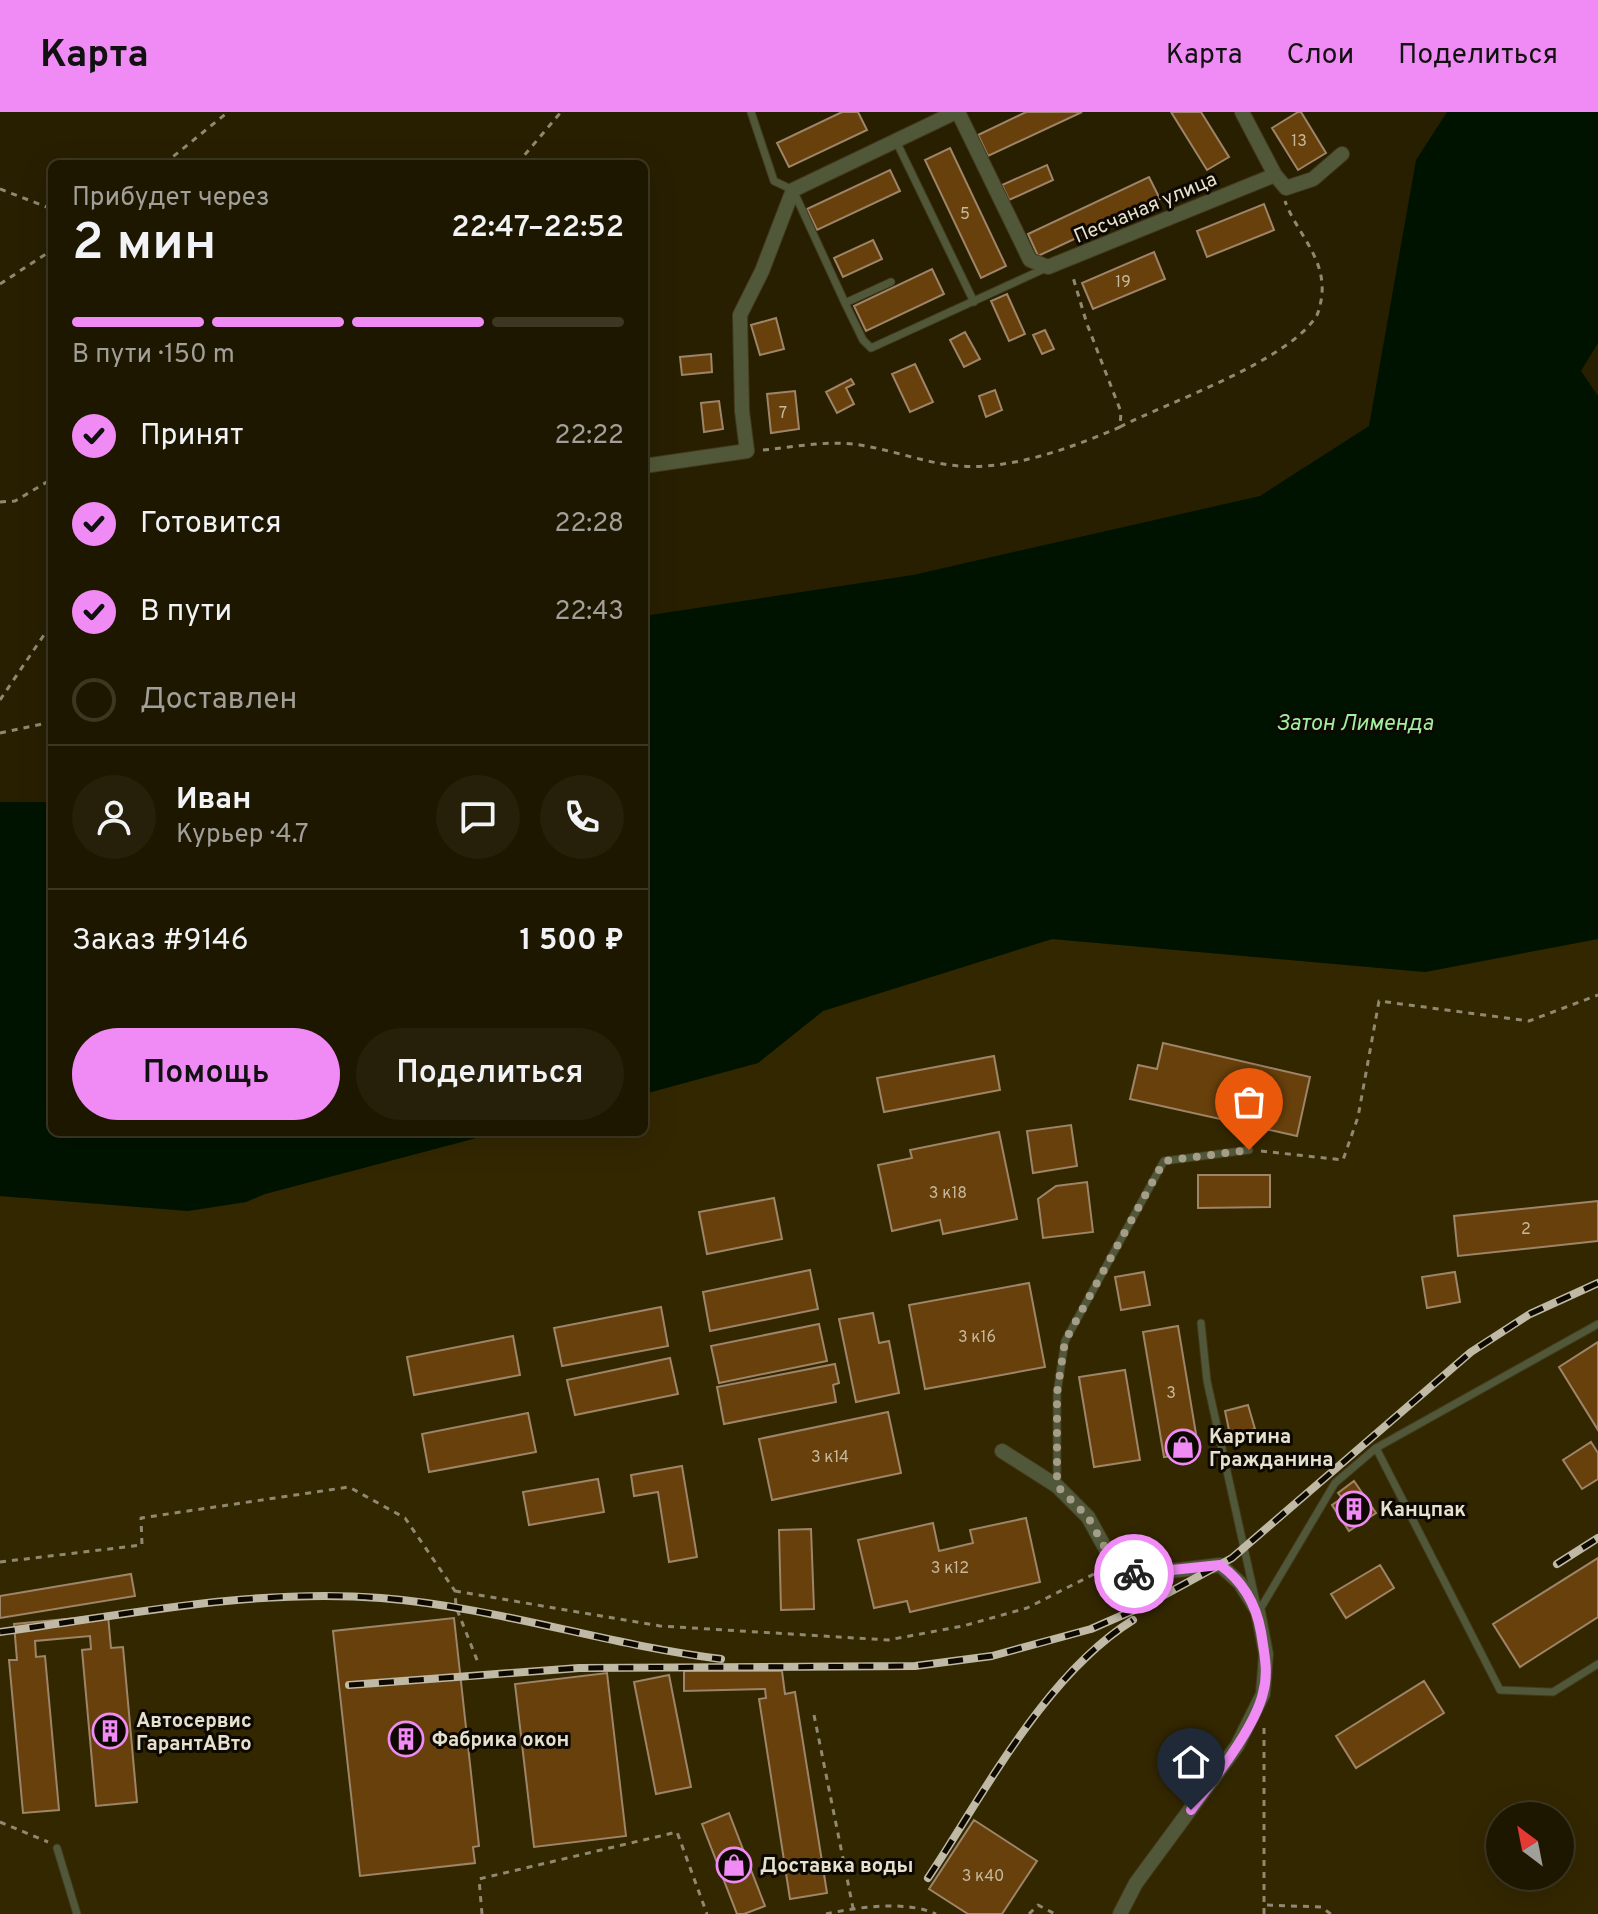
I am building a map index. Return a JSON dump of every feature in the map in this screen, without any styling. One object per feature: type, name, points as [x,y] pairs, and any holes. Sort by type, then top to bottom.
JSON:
[{"type":"street","points":[[648,465],[747,451],[742,411],[740,315],[762,271],[793,190],[957,112],[1030,260],[1048,267]]},
{"type":"street","points":[[1242,112],[1275,175],[1286,188],[1313,179],[1342,154]]},
{"type":"street","name":"Песчаная улица","points":[[1048,267],[1275,175]]},
{"type":"street","points":[[1002,1451],[1057,1486],[1088,1517],[1114,1564],[1137,1575],[1220,1565],[1240,1583],[1258,1612],[1266,1654],[1263,1694],[1237,1746],[1136,1883],[1120,1914]]},
{"type":"lane","points":[[751,112],[774,181],[793,190],[863,340],[871,348],[1048,267]]},
{"type":"lane","points":[[896,141],[974,302]]},
{"type":"lane","points":[[845,303],[891,282]]},
{"type":"lane","points":[[1057,1486],[1057,1393],[1065,1341],[1164,1161],[1249,1150]]},
{"type":"lane","points":[[1201,1323],[1207,1381],[1258,1612]]},
{"type":"lane","points":[[1258,1612],[1335,1483],[1376,1448],[1598,1324]]},
{"type":"lane","points":[[1376,1448],[1500,1690],[1553,1692],[1598,1664]]},
{"type":"lane","points":[[57,1848],[77,1914]]},
{"type":"path","points":[[217,112],[221,117]]},
{"type":"path","points":[[169,160],[228,112]]},
{"type":"path","points":[[520,160],[561,112]]},
{"type":"path","points":[[0,189],[48,207]]},
{"type":"path","points":[[747,451],[824,443],[857,445],[929,464],[986,466],[1036,456],[1120,427],[1215,385],[1279,350],[1318,314],[1322,285],[1313,253],[1284,200]]},
{"type":"path","points":[[0,284],[48,253]]},
{"type":"path","points":[[1068,261],[1087,324],[1121,412],[1120,427]]},
{"type":"path","points":[[0,502],[15,501],[48,481]]},
{"type":"path","points":[[0,700],[48,629]]},
{"type":"path","points":[[0,733],[48,723]]},
{"type":"path","points":[[1249,1150],[1343,1160],[1358,1117],[1379,1001],[1529,1021],[1598,995]]},
{"type":"path","points":[[0,1562],[142,1545],[141,1518],[349,1487],[405,1518],[455,1591],[456,1607],[479,1665]]},
{"type":"path","points":[[455,1591],[660,1626],[888,1640],[963,1626],[1027,1608],[1114,1564]]},
{"type":"path","points":[[814,1715],[853,1908]]},
{"type":"path","points":[[1264,1724],[1264,1914]]},
{"type":"path","points":[[0,1822],[37,1836],[57,1848]]},
{"type":"path","points":[[482,1914],[479,1879],[677,1832],[707,1914]]},
{"type":"path","points":[[1029,1914],[1038,1905],[1055,1914]]},
{"type":"path","points":[[1264,1905],[1321,1907],[1331,1914]]},
{"type":"path","points":[[826,1914],[853,1908],[921,1907],[936,1914]]},
{"type":"shaded area","points":[[1052,939],[1425,972],[1598,939],[1598,1914],[0,1914],[0,1196],[188,1211],[246,1202],[265,1194],[484,1136],[648,1136],[648,1093],[758,1063],[823,1011]]},
{"type":"water","name":"Затон Лименда","points":[[1447,112],[1598,112],[1598,343],[1581,371],[1598,396],[1598,939],[1425,972],[1052,939],[823,1011],[758,1063],[648,1093],[648,615],[913,575],[1260,496],[1369,426],[1416,160]]},
{"type":"water","points":[[0,802],[48,802],[48,1136],[484,1136],[265,1194],[246,1202],[188,1211],[0,1196]]},
{"type":"building","points":[[842,112],[858,112],[867,130],[789,167],[777,143]]},
{"type":"building","points":[[1026,112],[1082,112],[988,156],[978,135]]},
{"type":"building","points":[[1171,112],[1201,112],[1229,157],[1207,170]]},
{"type":"building","points":[[1301,112],[1326,153],[1298,170],[1272,128]]},
{"type":"building","points":[[950,148],[1006,266],[981,278],[925,160]]},
{"type":"building","points":[[1047,165],[1053,180],[1009,200],[1002,185]]},
{"type":"building","points":[[890,170],[900,191],[817,230],[807,209]]},
{"type":"building","points":[[1149,177],[1160,199],[1038,256],[1028,234]]},
{"type":"building","points":[[1264,204],[1274,230],[1207,257],[1197,231]]},
{"type":"building","points":[[873,240],[882,259],[843,277],[834,258]]},
{"type":"building","points":[[1154,252],[1165,279],[1093,309],[1082,283]]},
{"type":"building","points":[[932,269],[944,294],[866,331],[854,306]]},
{"type":"building","points":[[1007,294],[1025,334],[1009,341],[991,301]]},
{"type":"building","points":[[776,318],[784,349],[760,355],[751,325]]},
{"type":"building","points":[[1045,330],[1054,349],[1042,354],[1033,335]]},
{"type":"building","points":[[965,332],[980,359],[964,367],[950,340]]},
{"type":"building","points":[[711,354],[712,372],[682,375],[680,357]]},
{"type":"building","points":[[915,364],[933,402],[910,412],[892,374]]},
{"type":"building","points":[[851,379],[854,384],[846,388],[854,404],[837,413],[826,392]]},
{"type":"building","points":[[995,390],[1002,410],[986,417],[979,396]]},
{"type":"building","points":[[795,391],[799,429],[771,433],[767,394]]},
{"type":"building","points":[[719,401],[723,429],[704,432],[701,403]]},
{"type":"building","points":[[1163,1043],[1310,1077],[1297,1136],[1130,1099],[1138,1065],[1157,1069]]},
{"type":"building","points":[[994,1056],[1000,1090],[884,1112],[877,1078]]},
{"type":"building","points":[[1071,1125],[1077,1166],[1033,1173],[1027,1131]]},
{"type":"building","points":[[999,1132],[1017,1219],[943,1234],[940,1220],[892,1231],[878,1165],[912,1158],[910,1150]]},
{"type":"building","points":[[1198,1175],[1270,1175],[1270,1207],[1198,1208]]},
{"type":"building","points":[[1087,1182],[1093,1232],[1043,1238],[1038,1199],[1056,1186]]},
{"type":"building","points":[[774,1198],[782,1239],[707,1254],[699,1212]]},
{"type":"building","points":[[1598,1201],[1598,1241],[1458,1256],[1454,1216]]},
{"type":"building","points":[[810,1270],[818,1309],[710,1331],[703,1292]]},
{"type":"building","points":[[1144,1272],[1150,1305],[1121,1310],[1115,1277]]},
{"type":"building","points":[[1455,1272],[1460,1302],[1427,1308],[1422,1277]]},
{"type":"building","points":[[1029,1283],[1045,1367],[925,1389],[909,1305]]},
{"type":"building","points":[[661,1307],[668,1346],[562,1366],[554,1328]]},
{"type":"building","points":[[873,1313],[879,1343],[889,1341],[899,1393],[856,1402],[839,1319]]},
{"type":"building","points":[[819,1324],[827,1361],[719,1383],[711,1346]]},
{"type":"building","points":[[1178,1326],[1199,1452],[1164,1457],[1143,1332]]},
{"type":"building","points":[[513,1336],[520,1375],[414,1395],[407,1357]]},
{"type":"building","points":[[1598,1342],[1598,1430],[1559,1367]]},
{"type":"building","points":[[670,1358],[678,1394],[575,1415],[567,1380]]},
{"type":"building","points":[[835,1364],[839,1383],[833,1385],[836,1402],[724,1424],[717,1387]]},
{"type":"building","points":[[1125,1370],[1140,1460],[1094,1467],[1079,1377]]},
{"type":"building","points":[[1248,1405],[1255,1429],[1230,1435],[1225,1411]]},
{"type":"building","points":[[888,1412],[901,1473],[772,1500],[759,1439]]},
{"type":"building","points":[[528,1413],[536,1452],[429,1472],[422,1434]]},
{"type":"building","points":[[1591,1442],[1598,1453],[1598,1479],[1582,1489],[1563,1460]]},
{"type":"building","points":[[682,1466],[697,1557],[669,1562],[658,1492],[634,1496],[631,1475]]},
{"type":"building","points":[[598,1479],[604,1512],[529,1525],[523,1492]]},
{"type":"building","name":"Канцпак","points":[[1354,1481],[1376,1513],[1349,1531],[1332,1505],[1342,1498],[1338,1493]]},
{"type":"building","points":[[1026,1518],[1040,1582],[910,1612],[907,1601],[874,1608],[858,1540],[933,1523],[939,1551],[973,1543],[970,1530]]},
{"type":"building","points":[[811,1529],[814,1609],[781,1610],[779,1530]]},
{"type":"building","points":[[1598,1558],[1598,1617],[1520,1667],[1493,1624]]},
{"type":"building","points":[[1380,1565],[1394,1588],[1346,1618],[1331,1594]]},
{"type":"building","points":[[131,1574],[135,1596],[0,1618],[0,1596]]},
{"type":"building","name":"Автосервис ГарантАВто","points":[[108,1615],[111,1648],[123,1647],[137,1802],[96,1806],[82,1650],[91,1649],[90,1636],[35,1641],[36,1657],[45,1656],[59,1810],[23,1813],[9,1660],[17,1660],[14,1624]]},
{"type":"building","name":"Фабрика окон","points":[[454,1618],[479,1846],[473,1847],[475,1863],[360,1876],[333,1631]]},
{"type":"building","points":[[684,1671],[782,1671],[785,1694],[795,1692],[827,1893],[790,1899],[759,1699],[766,1698],[765,1689],[684,1691]]},
{"type":"building","points":[[607,1673],[626,1836],[534,1847],[515,1684]]},
{"type":"building","points":[[669,1675],[691,1787],[656,1794],[634,1682]]},
{"type":"building","points":[[1424,1681],[1444,1713],[1356,1768],[1336,1736]]},
{"type":"building","name":"Доставка воды","points":[[729,1813],[765,1906],[744,1914],[737,1914],[702,1824]]},
{"type":"building","points":[[974,1820],[1037,1861],[1002,1914],[968,1914],[929,1889]]},
{"type":"railway","points":[[349,1685],[579,1668],[915,1666],[992,1656],[1091,1629],[1148,1604],[1232,1558],[1471,1352],[1530,1314],[1598,1283]]},
{"type":"railway","points":[[1557,1564],[1598,1538]]},
{"type":"railway","points":[[0,1632],[190,1605],[333,1596],[381,1598],[467,1609],[636,1645],[721,1659]]},
{"type":"railway","points":[[928,1878],[1044,1703],[1101,1643],[1133,1620]]},
{"type":"way so far","points":[[1134,1574],[1114,1564],[1088,1517],[1057,1486],[1057,1393],[1065,1341],[1164,1161],[1249,1150]]},
{"type":"place","name":"Картина Гражданина","points":[[1183,1447]]},
{"type":"place","name":"Канцпак","points":[[1354,1509]]},
{"type":"place","name":"Автосервис ГарантАВто","points":[[110,1731]]},
{"type":"place","name":"Фабрика окон","points":[[406,1739]]},
{"type":"place","name":"Доставка воды","points":[[734,1865]]},
{"type":"route","points":[[1134,1574],[1220,1565],[1240,1583],[1258,1612],[1266,1654],[1263,1694],[1237,1746],[1191,1810]]}]
